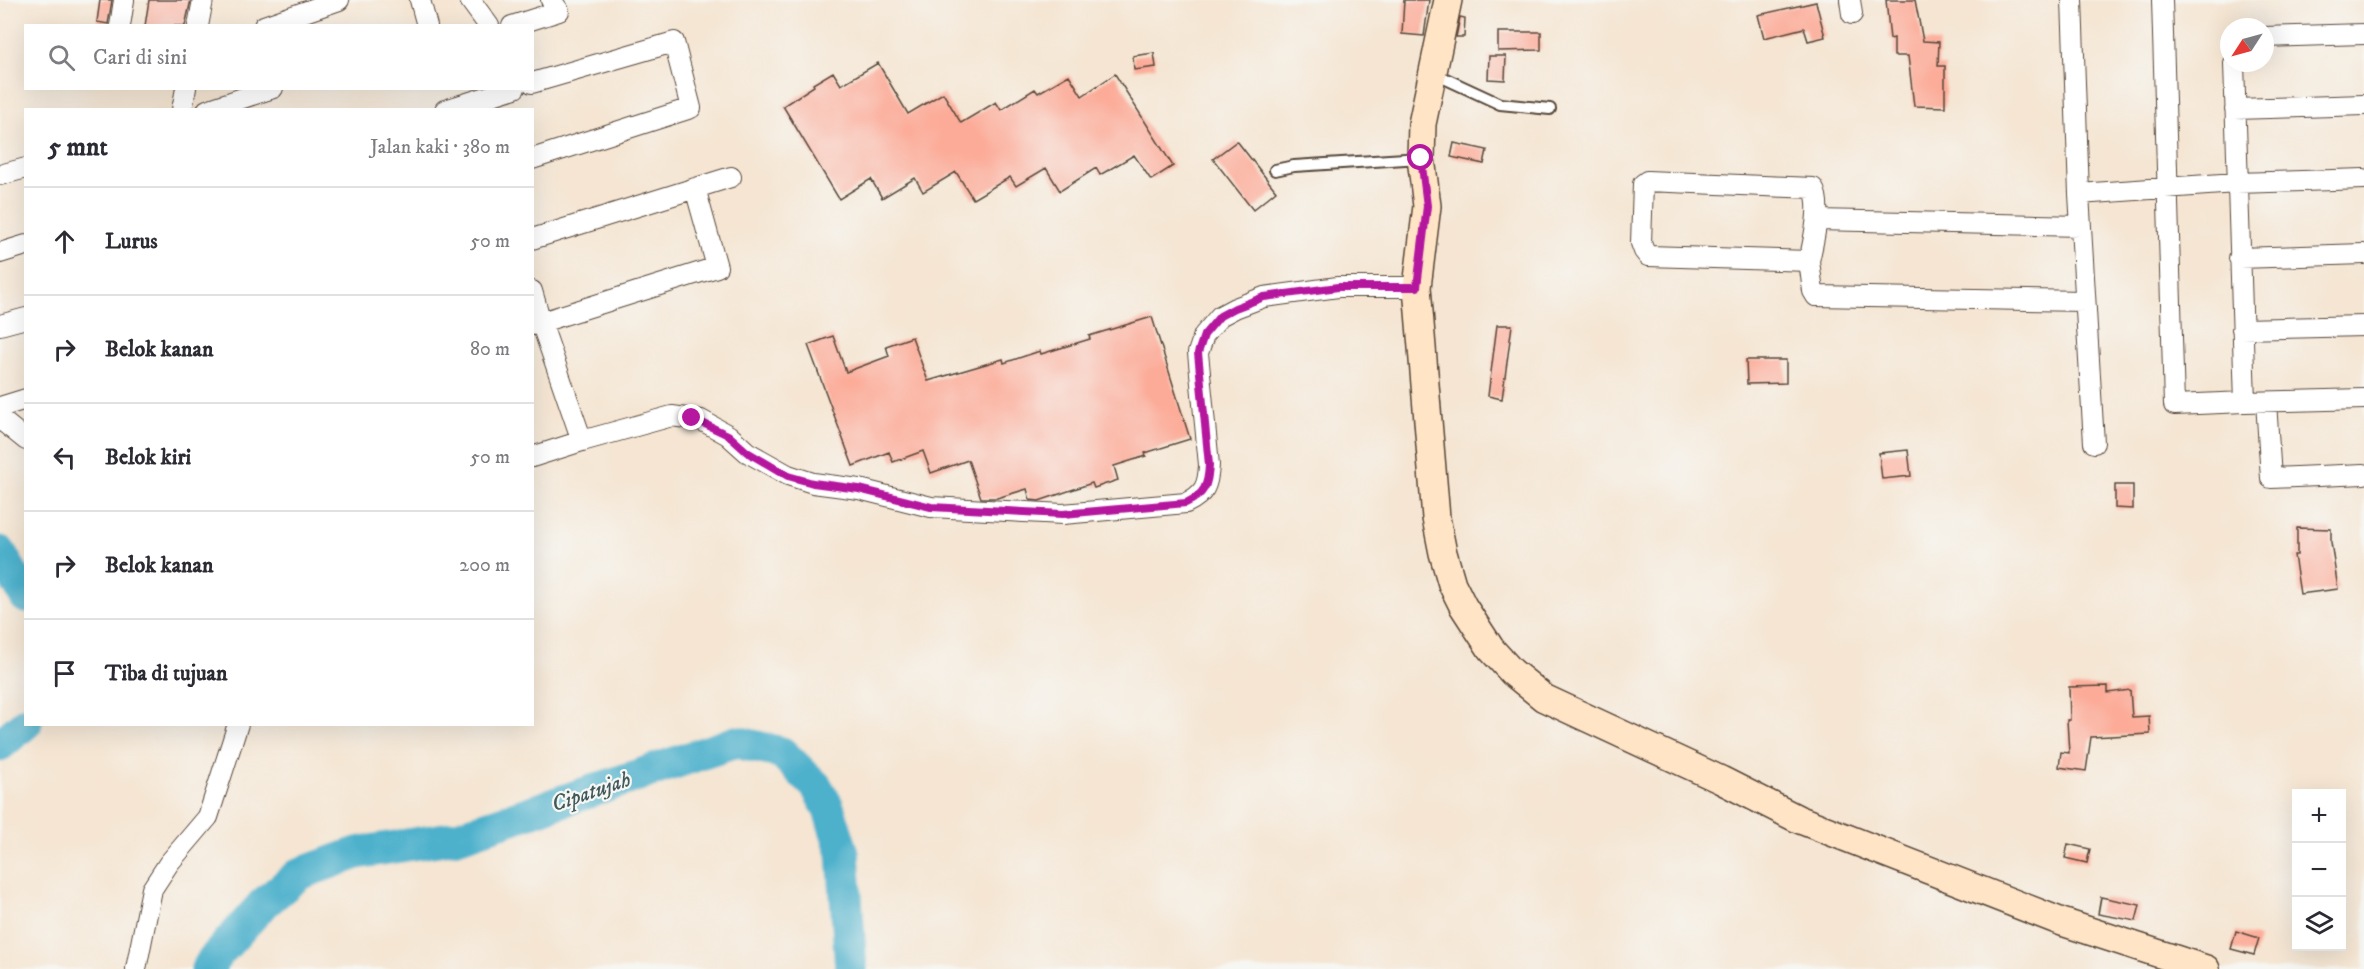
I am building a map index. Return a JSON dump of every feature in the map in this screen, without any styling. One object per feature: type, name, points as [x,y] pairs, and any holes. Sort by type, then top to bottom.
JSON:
[{"type":"street","points":[[120,24],[124,0]]},
{"type":"street","points":[[198,24],[203,0]]},
{"type":"street","points":[[270,24],[339,0]]},
{"type":"street","points":[[420,0],[427,24]]},
{"type":"street","points":[[470,0],[488,24]]},
{"type":"street","points":[[518,24],[559,11],[551,0]]},
{"type":"street","points":[[1448,0],[1422,124],[1421,158],[1427,206],[1417,287],[1436,518],[1443,553],[1452,584],[1463,606],[1491,648],[1525,684],[1544,698],[1721,780],[1798,819],[2062,922],[2206,969]]},
{"type":"street","points":[[2072,0],[2080,226],[2094,443]]},
{"type":"street","points":[[2162,0],[2174,405],[2364,399]]},
{"type":"street","points":[[2274,37],[2364,34]]},
{"type":"street","points":[[534,82],[674,42],[691,108],[534,158]]},
{"type":"street","points":[[2234,72],[2236,183],[2245,402]]},
{"type":"street","points":[[182,108],[186,90]]},
{"type":"street","points":[[219,108],[250,103],[270,90]]},
{"type":"street","points":[[450,108],[508,90]]},
{"type":"street","points":[[2235,109],[2364,105]]},
{"type":"street","points":[[0,176],[24,169]]},
{"type":"street","points":[[534,238],[731,177]]},
{"type":"street","points":[[2079,194],[2236,183],[2364,179]]},
{"type":"street","points":[[1809,261],[1648,256],[1641,243],[1643,184],[1647,181],[1813,188],[1816,192],[1816,219],[1809,261],[1813,291],[1816,296],[2085,301]]},
{"type":"street","points":[[537,323],[717,267],[695,188]]},
{"type":"street","points":[[1816,219],[2080,226]]},
{"type":"street","points":[[0,253],[24,246]]},
{"type":"street","points":[[2239,258],[2364,254]]},
{"type":"street","points":[[534,456],[672,416],[684,416],[701,420],[728,435],[747,452],[788,476],[813,483],[859,489],[931,507],[1063,514],[1186,503],[1198,497],[1208,482],[1209,465],[1198,353],[1204,335],[1220,316],[1264,297],[1338,287],[1417,287]]},
{"type":"street","points":[[534,304],[537,323],[582,441]]},
{"type":"street","points":[[0,325],[24,319]]},
{"type":"street","points":[[2242,329],[2364,326]]},
{"type":"street","points":[[0,407],[24,400]]},
{"type":"street","points":[[2266,402],[2271,478],[2364,474]]},
{"type":"street","points":[[0,419],[24,438]]},
{"type":"street","points":[[136,969],[152,889],[169,863],[208,817],[237,726]]},
{"type":"lane","points":[[1433,73],[1500,104],[1550,109]]},
{"type":"lane","points":[[1275,170],[1294,166],[1421,158]]},
{"type":"building","points":[[100,0],[112,0],[108,24],[97,22]]},
{"type":"building","points":[[149,0],[191,0],[185,24],[145,24]]},
{"type":"building","points":[[1404,0],[1429,0],[1424,36],[1402,34]]},
{"type":"building","points":[[1886,0],[1915,0],[1923,41],[1939,42],[1938,66],[1945,66],[1945,107],[1914,106],[1908,56],[1894,56],[1894,38],[1890,39]]},
{"type":"building","points":[[1816,2],[1825,37],[1808,41],[1804,28],[1764,38],[1758,15]]},
{"type":"building","points":[[1460,17],[1465,18],[1464,37],[1456,37]]},
{"type":"building","points":[[1498,32],[1541,32],[1541,50],[1498,51]]},
{"type":"building","points":[[1154,53],[1156,67],[1134,70],[1133,56]]},
{"type":"building","points":[[1489,56],[1506,56],[1505,80],[1488,79]]},
{"type":"building","points":[[878,63],[908,114],[943,93],[961,123],[996,102],[1001,110],[1035,89],[1038,93],[1069,75],[1082,96],[1115,74],[1173,166],[1151,180],[1134,155],[1100,175],[1096,168],[1060,191],[1046,168],[1016,186],[1010,177],[973,199],[956,172],[923,192],[915,178],[882,198],[871,179],[839,199],[783,106],[833,72],[841,85]]},
{"type":"building","points":[[1237,141],[1276,191],[1253,210],[1213,159]]},
{"type":"building","points":[[1454,143],[1487,150],[1484,164],[1451,157]]},
{"type":"building","points":[[1152,317],[1190,439],[1145,453],[1146,456],[1114,466],[1118,480],[1094,488],[1092,483],[1039,501],[1030,500],[1027,489],[997,498],[981,498],[968,460],[931,473],[923,451],[893,462],[889,452],[853,466],[808,345],[833,336],[846,372],[889,356],[886,346],[912,337],[928,381],[1003,359],[1004,363],[1040,351],[1041,354],[1090,339],[1089,336]]},
{"type":"building","points":[[1497,325],[1512,325],[1502,399],[1488,396]]},
{"type":"building","points":[[1746,360],[1786,360],[1786,383],[1747,384]]},
{"type":"building","points":[[1908,450],[1911,476],[1882,479],[1879,453]]},
{"type":"building","points":[[2115,485],[2133,485],[2133,509],[2115,508]]},
{"type":"building","points":[[2297,528],[2331,529],[2338,589],[2300,594],[2294,555],[2297,555]]},
{"type":"building","points":[[2108,686],[2108,693],[2130,690],[2132,717],[2149,716],[2150,734],[2091,737],[2086,771],[2059,767],[2061,752],[2069,753],[2067,720],[2070,720],[2069,687]]},
{"type":"building","points":[[2068,844],[2090,849],[2087,863],[2065,858]]},
{"type":"building","points":[[2101,897],[2140,905],[2136,921],[2098,914]]},
{"type":"building","points":[[2236,931],[2259,938],[2254,955],[2231,949]]},
{"type":"waterway","name":"Cipatujah","points":[[0,552],[24,594]]},
{"type":"waterway","name":"Cipatujah","points":[[0,745],[24,725]]},
{"type":"waterway","name":"Cipatujah","points":[[207,969],[262,905],[299,874],[357,853],[457,837],[736,742],[782,753],[816,786],[828,807],[843,853],[851,969]]},
{"type":"route","points":[[692,418],[701,420],[728,435],[747,452],[788,476],[813,483],[859,489],[931,507],[1063,514],[1186,503],[1198,497],[1208,482],[1209,465],[1198,353],[1204,335],[1220,316],[1264,297],[1338,287],[1417,287],[1427,206],[1421,158]]}]
